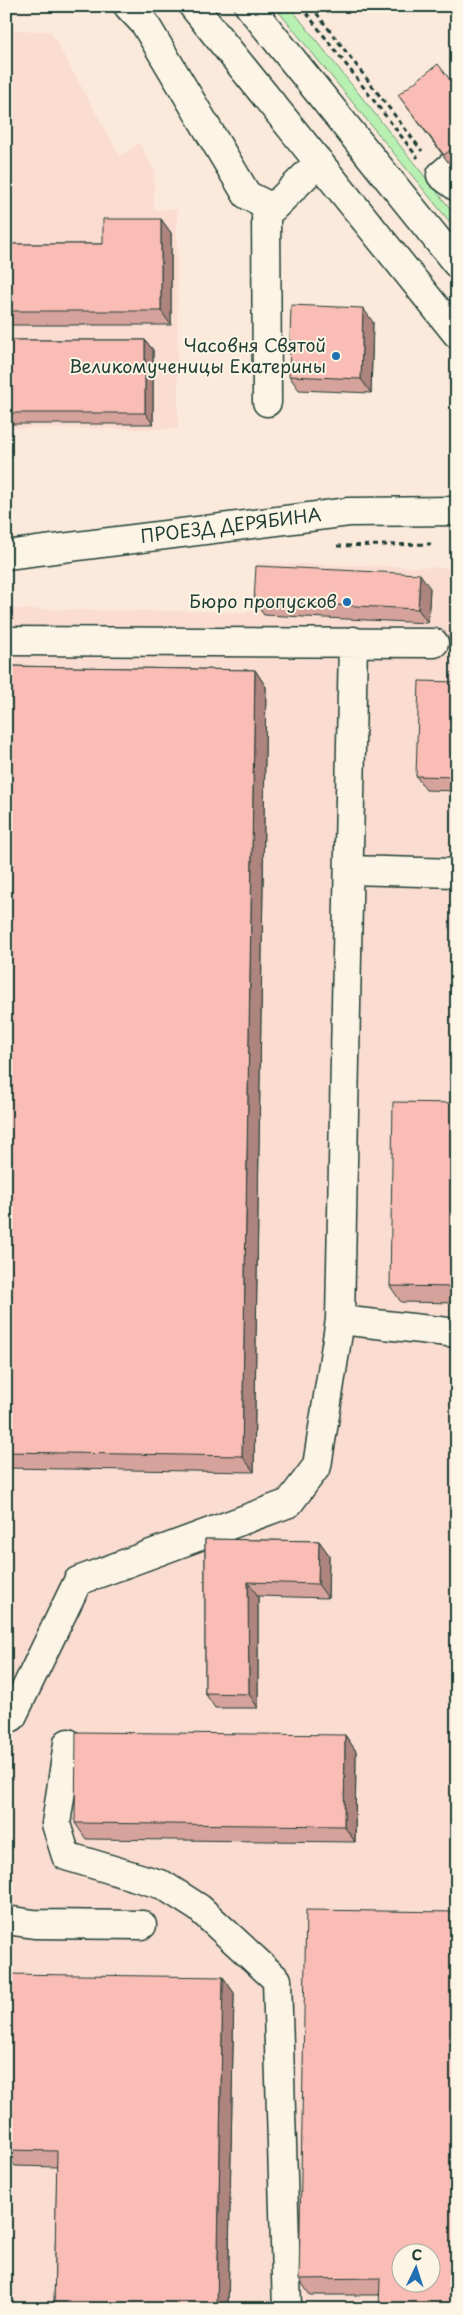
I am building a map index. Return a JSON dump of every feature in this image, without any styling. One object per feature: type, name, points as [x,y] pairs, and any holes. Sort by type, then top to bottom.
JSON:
[{"type":"main road","points":[[128,6],[145,24],[247,195],[273,208],[319,162]]},
{"type":"main road","points":[[193,6],[457,334]]},
{"type":"main road","points":[[249,6],[457,264]]},
{"type":"main road","points":[[266,205],[267,402]]},
{"type":"main road","name":"ПРОЕЗД ДЕРЯБИНА","points":[[6,555],[349,512],[457,512]]},
{"type":"main road","points":[[6,641],[434,643]]},
{"type":"main road","points":[[6,1719],[12,1717],[78,1581],[289,1503],[317,1466],[340,1320],[353,642]]},
{"type":"main road","points":[[348,870],[457,873]]},
{"type":"main road","points":[[340,1320],[457,1333]]},
{"type":"main road","points":[[68,1743],[56,1824],[66,1856],[162,1885],[199,1908],[277,1980],[287,2309]]},
{"type":"main road","points":[[6,1920],[34,1924],[142,1925]]},
{"type":"path","points":[[301,6],[426,168],[451,174]]},
{"type":"path","points":[[311,6],[451,174]]},
{"type":"shaded area","points":[[6,30],[50,31],[120,156],[139,143],[154,170],[154,209],[177,209],[178,429],[6,428]]},
{"type":"shaded area","points":[[258,563],[457,568],[457,2309],[6,2309],[6,609],[254,612]]},
{"type":"green space","points":[[274,6],[289,6],[457,217],[457,224],[454,227]]},
{"type":"building","points":[[438,64],[457,89],[457,145],[444,155],[398,95]]},
{"type":"building","points":[[103,219],[161,219],[161,311],[6,311],[6,244],[103,244]]},
{"type":"building","name":"Часовня Святой Великомученицы Екатерины","points":[[291,305],[363,308],[361,379],[289,376]]},
{"type":"building","points":[[6,340],[145,340],[145,413],[6,413]]},
{"type":"building","points":[[256,566],[420,574],[418,609],[254,601]]},
{"type":"building","points":[[6,666],[255,670],[242,1456],[6,1452]]},
{"type":"building","points":[[419,681],[457,682],[457,777],[416,776]]},
{"type":"building","points":[[393,1102],[457,1103],[457,1287],[390,1286]]},
{"type":"building","points":[[205,1539],[319,1541],[318,1584],[248,1582],[249,1694],[205,1693]]},
{"type":"building","points":[[76,1732],[345,1735],[344,1826],[75,1823]]},
{"type":"building","points":[[306,1910],[457,1912],[457,2309],[379,2309],[380,2278],[299,2279]]},
{"type":"building","points":[[7,1974],[223,1977],[217,2309],[54,2309],[57,2151],[6,2150]]},
{"type":"place","name":"Часовня Святой Великомученицы Екатерины","points":[[336,356]]},
{"type":"place","name":"Бюро пропусков","points":[[347,602]]}]
